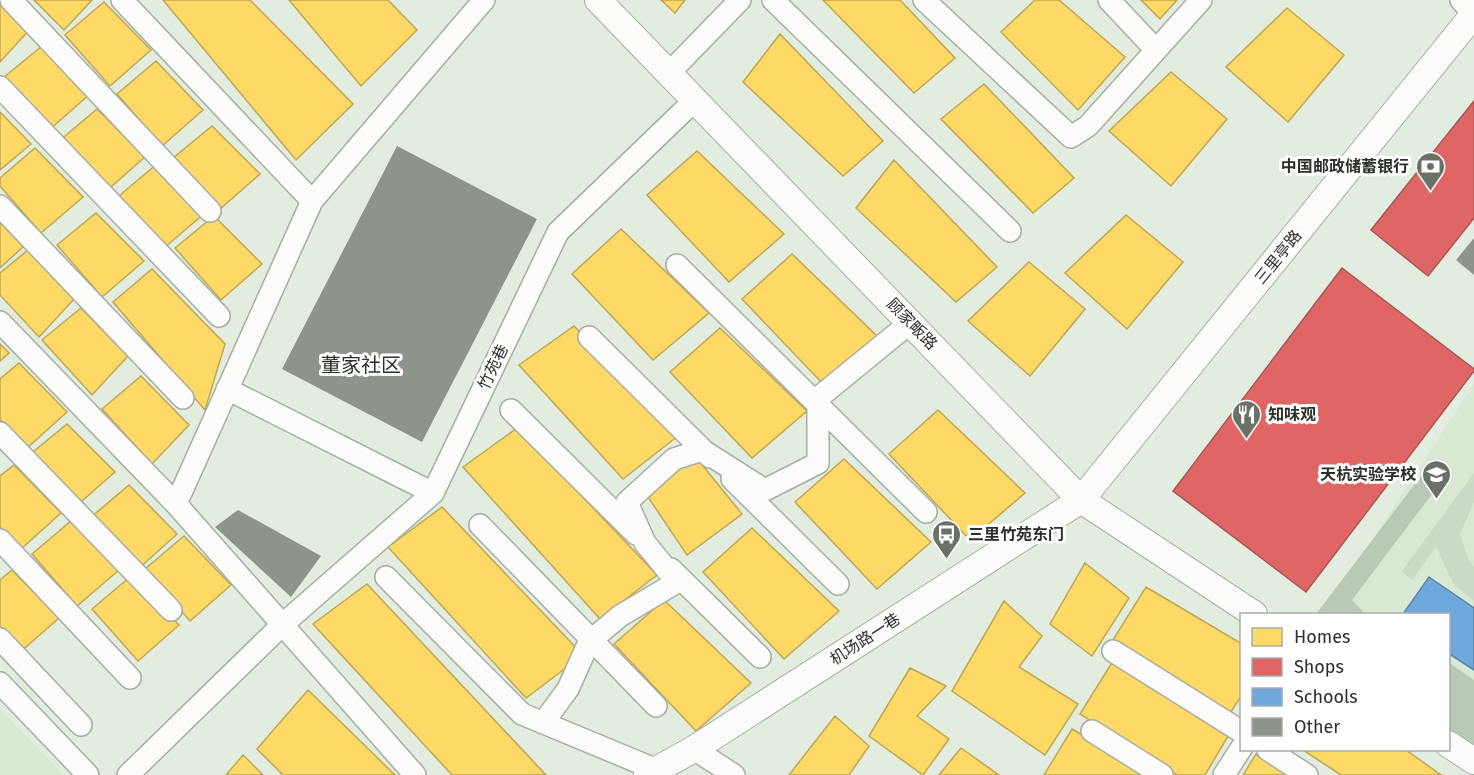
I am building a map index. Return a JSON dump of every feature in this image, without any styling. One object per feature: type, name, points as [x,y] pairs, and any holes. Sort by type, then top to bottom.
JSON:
[{"type":"street","points":[[11,0],[210,211]]},
{"type":"street","points":[[176,504],[312,201],[483,0]]},
{"type":"street","name":"顾家畈路","points":[[598,0],[1081,500],[1251,613]]},
{"type":"street","points":[[670,72],[740,0]]},
{"type":"street","points":[[773,0],[1010,231]]},
{"type":"street","points":[[924,0],[1071,137],[1088,126],[1201,0]]},
{"type":"street","points":[[1109,0],[1156,50]]},
{"type":"street","points":[[1461,0],[1474,14]]},
{"type":"street","points":[[128,2],[312,201]]},
{"type":"street","name":"三里亭路","points":[[1081,500],[1474,14]]},
{"type":"street","points":[[0,87],[219,316]]},
{"type":"street","name":"竹苑巷","points":[[128,775],[282,625],[433,493],[558,232],[696,99]]},
{"type":"street","points":[[0,206],[183,398]]},
{"type":"street","points":[[677,265],[927,512]]},
{"type":"street","points":[[0,322],[176,504],[415,775]]},
{"type":"street","points":[[702,450],[765,490],[818,463],[818,398],[911,322]]},
{"type":"street","points":[[589,337],[838,584]]},
{"type":"street","points":[[227,388],[433,493]]},
{"type":"street","points":[[511,410],[760,657]]},
{"type":"street","points":[[0,433],[171,610]]},
{"type":"street","points":[[543,723],[567,689],[592,639],[620,616],[677,582],[645,543],[627,502],[674,459],[702,450]]},
{"type":"street","name":"机场路一巷","points":[[652,772],[694,749],[1081,500]]},
{"type":"street","points":[[480,525],[656,706]]},
{"type":"street","points":[[0,540],[130,678]]},
{"type":"street","points":[[386,577],[522,714],[652,772]]},
{"type":"street","points":[[0,639],[81,725]]},
{"type":"street","points":[[1113,651],[1240,731]]},
{"type":"street","points":[[0,683],[87,775]]},
{"type":"street","points":[[1092,730],[1162,775]]},
{"type":"street","points":[[1450,745],[1474,761]]},
{"type":"street","points":[[694,749],[734,775]]},
{"type":"street","points":[[1224,775],[1240,750]]},
{"type":"street","points":[[1270,751],[1307,775]]},
{"type":"shaded area","name":"天杭实验学校","points":[[1474,384],[1474,758],[1450,742],[1450,613],[1325,613]]},
{"type":"shaded area","points":[[1434,459],[1448,473],[1352,600],[1364,613],[1317,613]]},
{"type":"shaded area","points":[[1474,473],[1474,502],[1460,534],[1468,559],[1474,567],[1474,601],[1454,585],[1436,547],[1412,580],[1402,571]]},
{"type":"shaded area","points":[[1450,663],[1474,680],[1474,746],[1450,731]]},
{"type":"shaded area","points":[[0,709],[64,775],[0,775]]},
{"type":"building: Homes","points":[[0,0],[30,29],[0,62]]},
{"type":"building: Homes","points":[[34,0],[92,0],[64,30]]},
{"type":"building: Homes","points":[[163,0],[250,0],[353,104],[296,160]]},
{"type":"building: Homes","points":[[289,0],[388,0],[417,30],[361,86]]},
{"type":"building: Homes","points":[[661,0],[685,0],[675,13]]},
{"type":"building: Homes","points":[[823,0],[900,0],[955,58],[914,93]]},
{"type":"building: Homes","points":[[1035,0],[1059,0],[1125,57],[1078,110],[1001,32]]},
{"type":"building: Homes","points":[[1141,0],[1177,0],[1160,19]]},
{"type":"building: Homes","points":[[104,2],[151,50],[110,86],[65,35]]},
{"type":"building: Homes","points":[[1287,8],[1344,55],[1288,122],[1226,67]]},
{"type":"building: Homes","points":[[780,34],[883,141],[843,176],[743,82]]},
{"type":"building: Homes","points":[[42,46],[90,94],[49,130],[3,78]]},
{"type":"building: Homes","points":[[156,61],[203,110],[162,146],[117,94]]},
{"type":"building: Homes","points":[[1171,72],[1227,119],[1171,186],[1109,131]]},
{"type":"building: Homes","points":[[984,84],[1074,178],[1033,213],[941,119]]},
{"type":"building: Homes","points":[[97,109],[145,157],[104,193],[58,142]]},
{"type":"building: Homes","points":[[0,112],[31,144],[0,170]]},
{"type":"building: Homes","points":[[212,126],[260,174],[219,210],[173,158]]},
{"type":"building: Homes","points":[[35,148],[83,197],[41,233],[0,186],[0,178]]},
{"type":"building: Homes","points":[[697,151],[784,234],[729,282],[647,195]]},
{"type":"building: Homes","points":[[894,160],[997,267],[956,302],[856,208]]},
{"type":"building: Homes","points":[[158,163],[206,212],[164,248],[119,196]]},
{"type":"building: Homes","points":[[96,213],[144,261],[102,297],[57,245]]},
{"type":"building: Homes","points":[[1126,215],[1183,262],[1127,329],[1065,273]]},
{"type":"building: Homes","points":[[214,216],[262,264],[221,300],[175,248]]},
{"type":"building: Homes","points":[[0,220],[25,245],[0,268]]},
{"type":"building: Homes","points":[[621,229],[709,313],[653,360],[572,274]]},
{"type":"building: Homes","points":[[28,250],[75,298],[39,337],[0,295],[0,273]]},
{"type":"building: Homes","points":[[792,254],[879,338],[824,385],[742,299]]},
{"type":"building: Homes","points":[[1029,262],[1085,309],[1030,376],[968,321]]},
{"type":"building: Homes","points":[[152,269],[225,344],[205,410],[113,302]]},
{"type":"building: Homes","points":[[81,308],[128,356],[92,395],[42,340]]},
{"type":"building: Homes","points":[[574,326],[683,432],[623,479],[519,365]]},
{"type":"building: Homes","points":[[720,328],[807,411],[752,458],[670,372]]},
{"type":"building: Homes","points":[[0,344],[9,353],[0,361]]},
{"type":"building: Homes","points":[[19,363],[67,412],[26,449],[0,419],[0,379]]},
{"type":"building: Homes","points":[[141,376],[189,425],[152,464],[102,409]]},
{"type":"building: Homes","points":[[938,410],[1025,493],[970,540],[889,454]]},
{"type":"building: Homes","points":[[67,424],[115,472],[74,508],[28,456]]},
{"type":"building: Homes","points":[[517,428],[657,575],[600,619],[463,467]]},
{"type":"building: Homes","points":[[695,456],[742,514],[687,555],[648,497]]},
{"type":"building: Homes","points":[[844,459],[931,542],[877,589],[795,502]]},
{"type":"building: Homes","points":[[14,465],[61,513],[20,550],[0,527],[0,476]]},
{"type":"building: Homes","points":[[129,485],[177,534],[136,571],[90,518]]},
{"type":"building: Homes","points":[[442,507],[583,655],[526,698],[388,547]]},
{"type":"building: Homes","points":[[71,521],[119,570],[77,606],[32,554]]},
{"type":"building: Homes","points":[[752,528],[839,611],[784,659],[703,572]]},
{"type":"building: Homes","points":[[184,536],[231,585],[190,621],[145,569]]},
{"type":"building: Homes","points":[[1085,563],[1129,598],[1092,656],[1050,624]]},
{"type":"building: Homes","points":[[12,570],[59,618],[18,654],[0,634],[0,580]]},
{"type":"building: Homes","points":[[131,576],[179,625],[138,661],[92,609]]},
{"type":"building: Homes","points":[[367,584],[546,775],[452,775],[313,624]]},
{"type":"building: Homes","points":[[1146,587],[1240,643],[1240,698],[1230,713],[1113,640]]},
{"type":"building: Homes","points":[[664,600],[751,683],[696,731],[614,644]]},
{"type":"building: Homes","points":[[1004,601],[1042,636],[1019,667],[1078,704],[1045,755],[952,691]]},
{"type":"building: Homes","points":[[1113,661],[1231,731],[1205,775],[1177,775],[1080,714]]},
{"type":"building: Homes","points":[[910,668],[946,686],[917,716],[949,739],[923,775],[869,736]]},
{"type":"building: Homes","points":[[308,690],[395,775],[283,775],[257,749]]},
{"type":"building: Homes","points":[[835,716],[869,746],[849,775],[789,775]]},
{"type":"building: Homes","points":[[1072,729],[1150,775],[1044,775]]},
{"type":"building: Homes","points":[[961,748],[999,775],[939,775]]},
{"type":"building: Homes","points":[[1305,751],[1407,751],[1441,775],[1341,775]]},
{"type":"building: Homes","points":[[1256,754],[1291,775],[1243,775]]},
{"type":"building: Homes","points":[[243,755],[263,775],[226,775]]},
{"type":"building: Shops","points":[[1474,101],[1474,218],[1428,276],[1371,230]]},
{"type":"building: Shops","points":[[1342,268],[1474,371],[1306,592],[1173,491]]},
{"type":"building: Schools","points":[[1429,577],[1474,608],[1474,670],[1450,654],[1450,613],[1404,613]]},
{"type":"building: Other","points":[[397,146],[537,219],[422,442],[282,369]]},
{"type":"building: Other","points":[[1474,238],[1474,275],[1456,260]]},
{"type":"building: Other","points":[[238,510],[321,556],[291,597],[215,527]]},
{"type":"place","name":"中国邮政储蓄银行","points":[[1430,192]]},
{"type":"place","name":"知味观","points":[[1247,440]]},
{"type":"place","name":"天杭实验学校","points":[[1437,500]]},
{"type":"place","name":"三里竹苑东门","points":[[947,560]]},
{"type":"district","name":"董家社区","points":[[361,365]]}]
